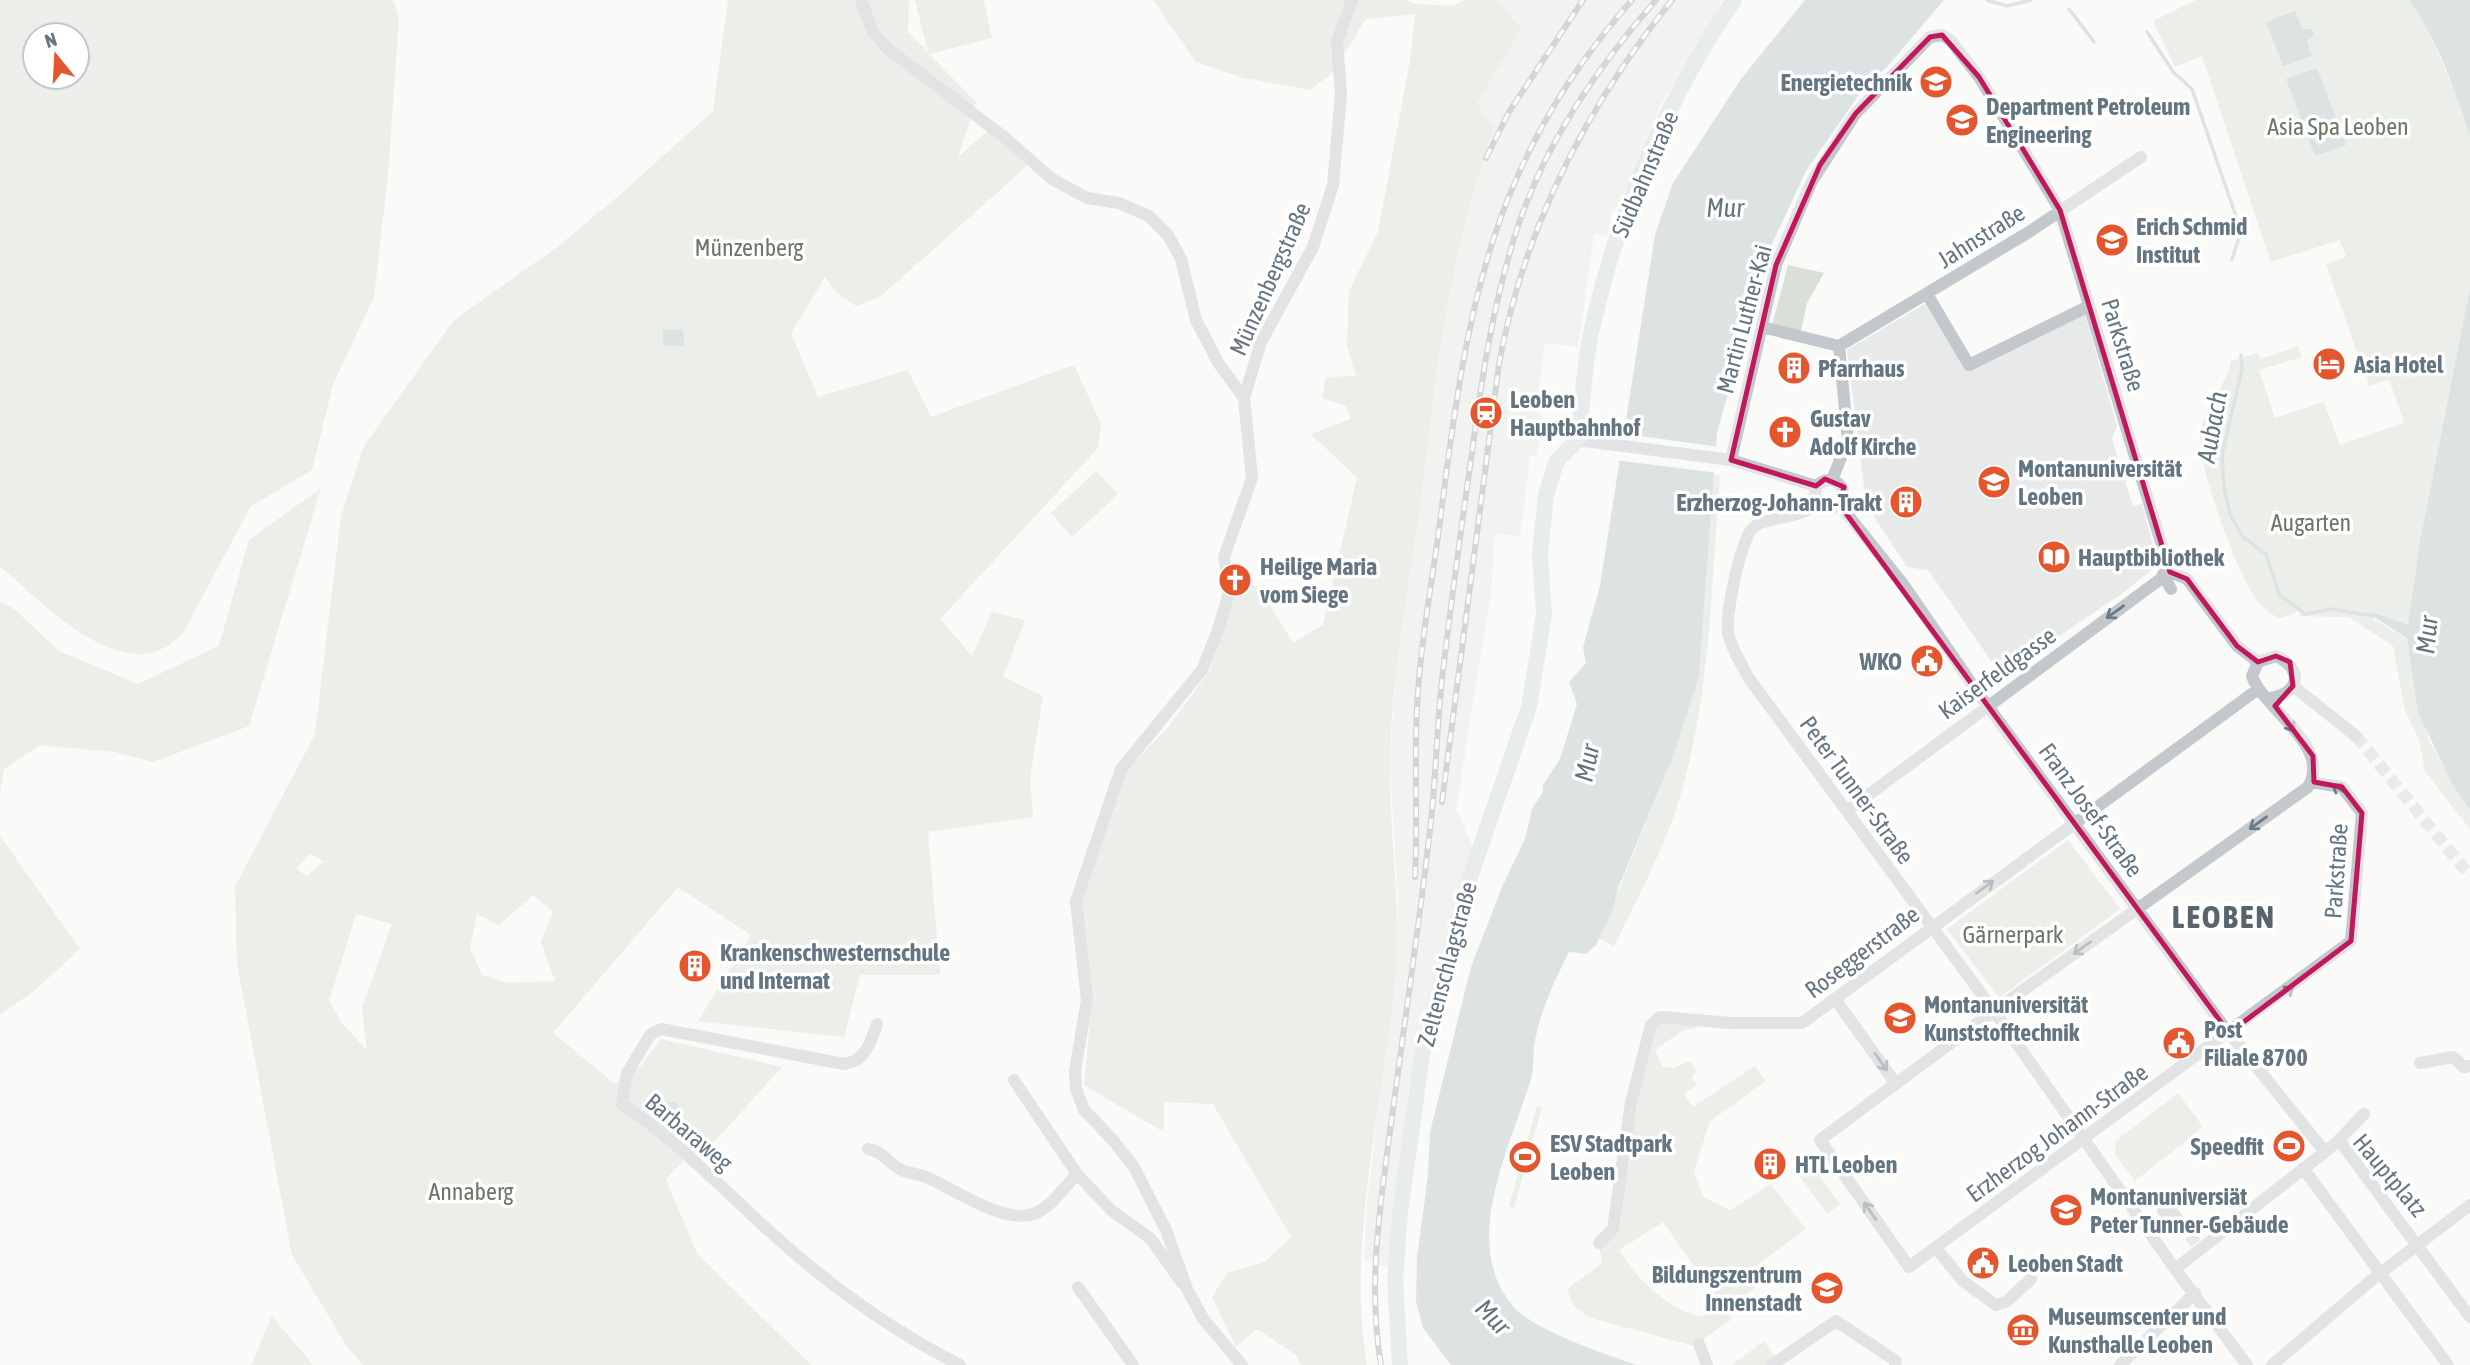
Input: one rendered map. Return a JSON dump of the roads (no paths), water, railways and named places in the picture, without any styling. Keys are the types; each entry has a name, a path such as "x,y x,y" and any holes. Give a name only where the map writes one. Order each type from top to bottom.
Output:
{"main road":[{"name":"Südbahnstraße","path":"1577,440 1586,359 1615,246 1652,150 1696,62 1734,0"},
{"name":"Zeltenschlagstraße","path":"1401,1365 1395,1280 1415,1092 1455,926 1530,707 1544,614 1540,541 1551,470 1563,450 1577,440"}],"street":[{"name":"Münzenbergstraße","path":"861,0 873,32 887,49 976,115 1052,179 1087,198 1138,209 1168,235 1181,259 1196,320 1220,364 1244,398"},
{"name":"Münzenbergstraße","path":"1244,398 1261,342 1277,307 1312,247 1333,185 1339,150 1341,94 1337,42 1352,0"},
{"name":"Parkstraße","path":"1942,35 1951,41 1979,77 2060,209 2171,589"},
{"name":"Martin Luther-Kai","path":"1727,460 1776,265 1820,165 1856,113 1930,37 1942,35"},
{"name":"Jahnstraße","path":"1839,346 2029,232 2141,157"},
{"path":"1927,294 1969,365 2089,306"},
{"path":"1762,327 1839,346 1848,440 1832,480"},
{"path":"1187,1289 1167,1230 1134,1167 1084,1110 1076,1089 1075,1071 1087,1000 1076,901 1121,769 1202,670 1218,631 1230,589 1224,557 1252,478 1244,398"},
{"path":"1577,440 1727,460 1816,486"},
{"path":"1824,480 1832,480 1842,488 1839,503 1828,508 1818,504 1814,497 1816,486 1824,480"},
{"name":"Franz Josef-Straße","path":"1839,503 1903,584 1988,705 2229,1033 2314,1137"},
{"name":"Peter Tunner-Straße","path":"1818,504 1801,516 1765,522 1752,528 1744,543 1727,624 1728,635 1748,677 1848,810 1930,928 1994,1011 2247,1365"},
{"path":"2166,573 2187,579 2236,646 2258,662"},
{"name":"Kaiserfeldgasse","path":"1848,810 2166,573"},
{"path":"1835,999 1896,1084 2312,782 2315,766 2312,756 2270,698 2257,690 2252,676 2258,662 2276,656 2290,662 2295,675 2293,686 2284,696 2270,698"},
{"path":"2293,686 2356,736"},
{"name":"Roseggerstraße","path":"1599,1243 1613,1230 1631,1102 1651,1025 1660,1017 1704,1015 1796,1024 1835,999 2073,822 2257,690"},
{"name":"Parkstraße","path":"2229,1033 2351,941 2362,813 2342,787 2312,782"},
{"name":"Barbaraweg","path":"877,1024 867,1050 855,1062 844,1064 661,1029 650,1035 627,1073 622,1104 685,1151 753,1216 852,1299 919,1344 960,1365"},
{"name":"Erzherzog Johann-Straße","path":"1896,1084 1820,1140 1909,1267 2229,1033"},
{"path":"2420,1063 2453,1057 2467,1067"},
{"path":"1014,1080 1077,1174 1111,1210 1151,1239 1187,1289 1204,1320 1242,1365"},
{"path":"2339,1140 2364,1114"},
{"name":"Hauptplatz","path":"2314,1137 2325,1152"},
{"name":"Hauptplatz","path":"2176,1264 2339,1140 2423,1242 2470,1317"},
{"path":"868,1149 876,1150 898,1168 927,1178 979,1204 1020,1215 1033,1214 1044,1207 1077,1174"},
{"path":"2302,1169 2377,1276 2448,1365"},
{"path":"2423,1242 2470,1205"},
{"path":"2164,1211 2168,1207 2179,1222"},
{"name":"Hauptplatz","path":"2272,1365 2377,1276 2423,1242"},
{"path":"1937,1248 1963,1281 1996,1305 2006,1302 2031,1279"},
{"path":"1078,1287 1133,1365"},
{"path":"2120,1365 2197,1295"},
{"path":"1772,1365 1836,1321 1896,1361 1895,1365"},
{"path":"1699,1345 1707,1365"}],"water":[{"path":"1805,0 1944,0 1887,67 1865,86 1806,171 1765,259 1717,433 1699,676 1674,754 1618,888 1613,909 1596,945 1586,954 1569,952 1548,998 1536,1034 1531,1079 1502,1164 1490,1224 1490,1253 1497,1281 1513,1306 1553,1333 1637,1365 1451,1365 1423,1328 1416,1301 1417,1257 1428,1176 1430,1132 1471,967 1502,887 1525,839 1532,809 1543,792 1543,785 1560,759 1577,704 1569,682 1586,663 1583,647 1600,586 1655,235 1673,183 1741,79"},
{"path":"2409,0 2470,0 2470,136 2437,48"},
{"path":"2295,11 2302,29 2312,29 2314,36 2307,41 2312,56 2283,66 2266,22"},
{"path":"2317,68 2346,145 2315,156 2286,79"},
{"name":"Mur","path":"2470,288 2470,810 2453,785 2418,713 2407,638 2369,614 2375,613 2408,625 2420,541"},
{"path":"683,329 684,346 663,346 663,330"},
{"path":"676,1101 681,1116 662,1122 657,1107"}],"waterway":[{"path":"1987,0 2007,6 2031,0"},
{"name":"Aubach","path":"2069,9 2094,42"},
{"name":"Aubach","path":"2147,32 2174,73 2192,89 2241,232 2232,259"},
{"name":"Aubach","path":"2241,355 2242,369 2222,455 2224,488 2230,514 2243,537 2266,554 2279,594 2305,614 2332,609 2373,616"}],"tunnel":[{"path":"2356,736 2470,876"},
{"path":"2179,1221 2196,1243"}],"railway":[{"path":"1486,158 1509,112 1583,0"},
{"path":"1415,877 1416,729 1421,659 1451,439 1475,304 1493,241 1516,180 1546,120 1584,60 1632,0"},
{"path":"1381,1365 1375,1303 1380,1210 1427,858 1449,622 1490,337 1510,251 1544,163 1595,78 1656,0"},
{"path":"1442,802 1499,364 1524,265 1542,217 1586,126 1612,83 1672,0"}],"place":[{"name":"Energietechnik","path":"1936,82"},
{"name":"Department Petroleum Engineering","path":"1962,120"},
{"name":"Erich Schmid Institut","path":"2112,240"},
{"name":"Asia Hotel","path":"2329,364"},
{"name":"Pfarrhaus","path":"1794,368"},
{"name":"Leoben Hauptbahnhof","path":"1486,413"},
{"name":"Gustav Adolf Kirche","path":"1785,432"},
{"name":"Montanuniversität Leoben","path":"1994,482"},
{"name":"Erzherzog-Johann-Trakt","path":"1906,502"},
{"name":"Hauptbibliothek","path":"2054,557"},
{"name":"Heilige Maria vom Siege","path":"1235,580"},
{"name":"WKO","path":"1927,661"},
{"name":"Krankenschwesternschule und Internat","path":"695,966"},
{"name":"Montanuniversität Kunststofftechnik","path":"1900,1018"},
{"name":"Post Filiale 8700","path":"2179,1043"},
{"name":"Speedfit","path":"2289,1146"},
{"name":"ESV Stadtpark Leoben","path":"1525,1157"},
{"name":"HTL Leoben","path":"1770,1164"},
{"name":"Montanuniversiät Peter Tunner-Gebäude","path":"2066,1210"},
{"name":"Leoben Stadt","path":"1983,1263"},
{"name":"Bildungszentrum Innenstadt","path":"1827,1288"},
{"name":"Museumscenter und Kunsthalle Leoben","path":"2023,1330"}],"district":[{"name":"LEOBEN","path":"2224,916"}],"park label":[{"name":"Asia Spa Leoben","path":"2338,126"},
{"name":"Münzenberg","path":"749,247"},
{"name":"Augarten","path":"2311,522"},
{"name":"Gärnerpark","path":"2013,934"},
{"name":"Annaberg","path":"471,1191"}]}
